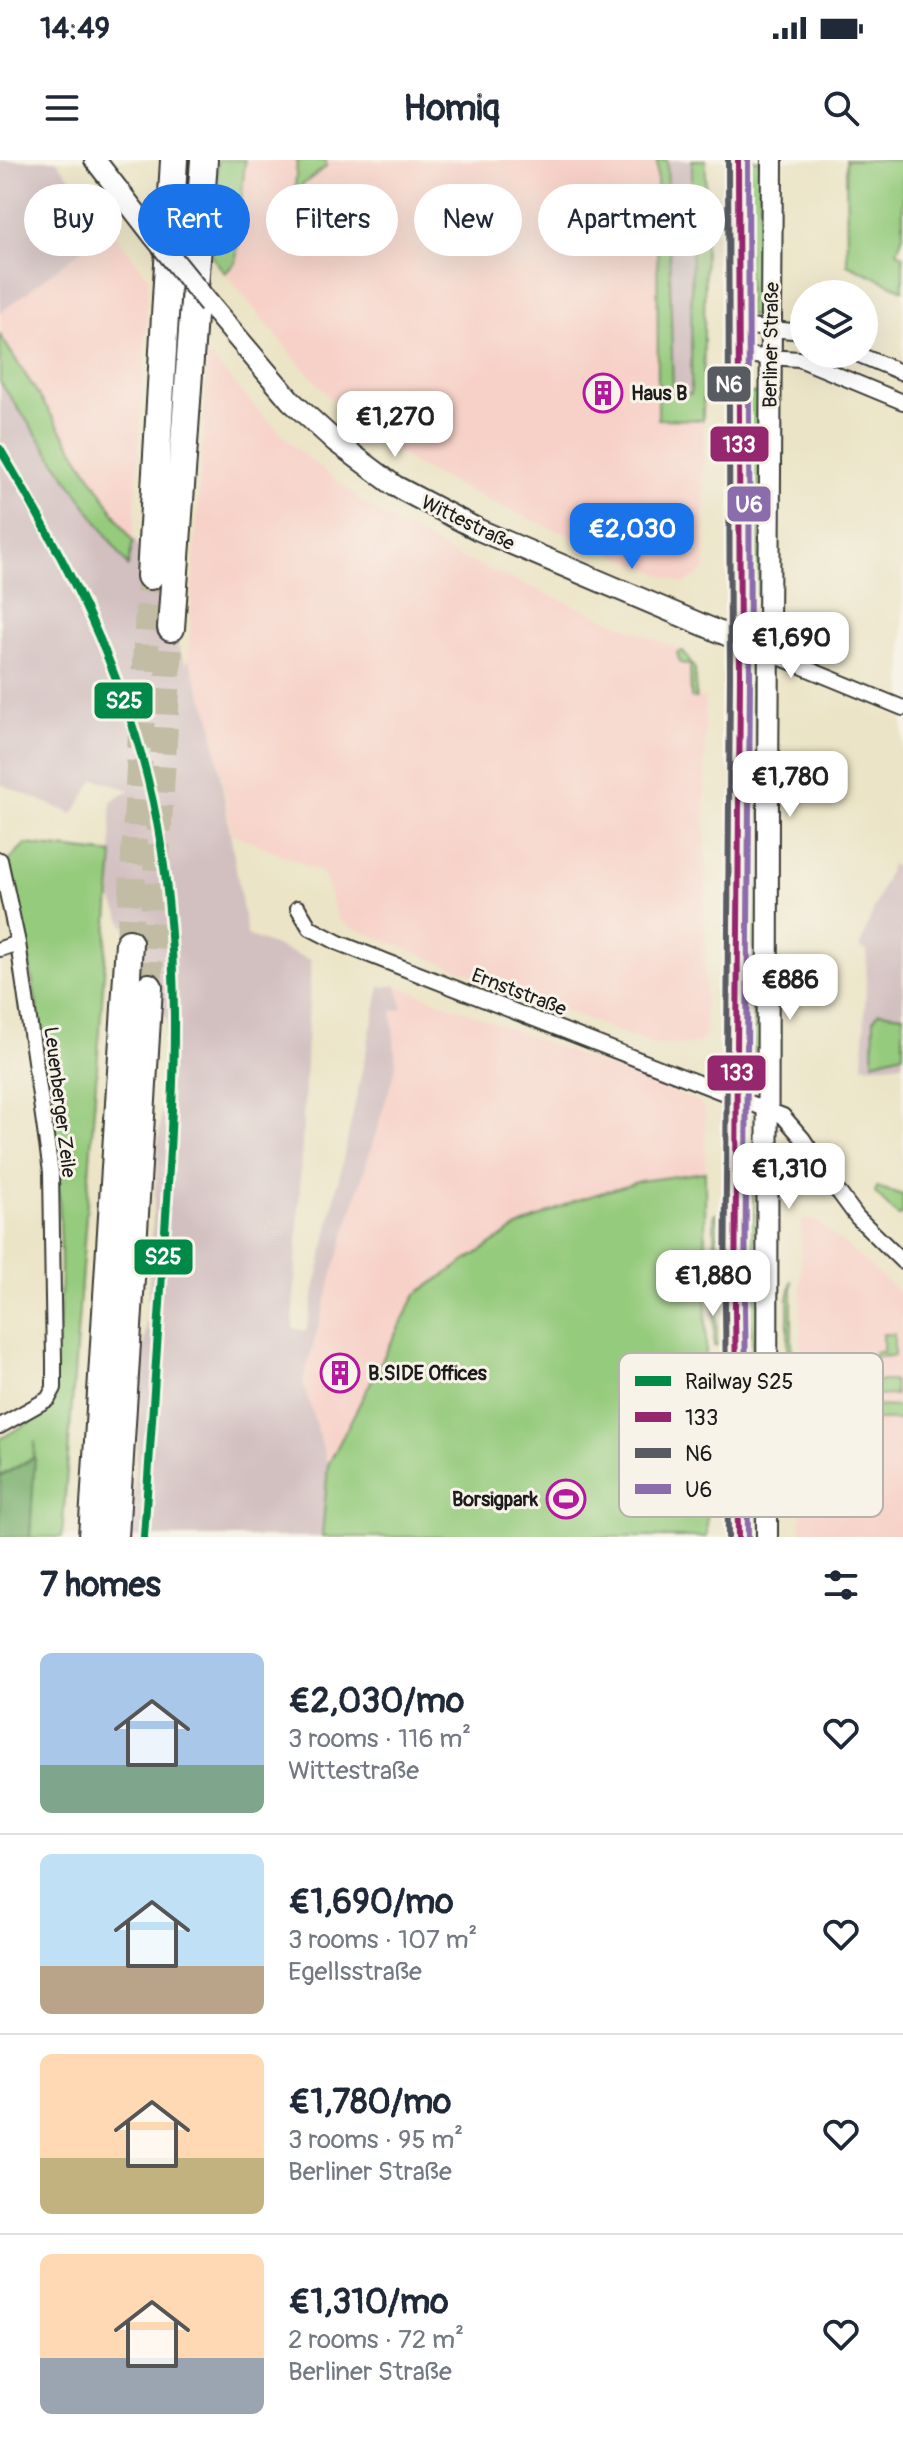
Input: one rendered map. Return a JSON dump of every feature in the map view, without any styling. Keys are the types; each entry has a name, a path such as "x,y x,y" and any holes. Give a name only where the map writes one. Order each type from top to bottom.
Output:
{"highway":[{"path":"150,576 174,160"},
{"path":"171,628 204,160"},
{"path":"92,1537 129,943"},
{"path":"115,1537 149,987"}],"main road":[{"name":"Wittestraße","path":"95,160 209,304 291,401 336,442 395,486 479,530 769,653"},
{"name":"Berliner Straße","path":"735,1353 740,641 738,160"},
{"name":"Berliner Straße","path":"767,1353 772,160"},
{"name":"Berliner Straße","path":"738,1517 738,1537"},
{"name":"Berliner Straße","path":"767,1517 767,1537"}],"street":[{"path":"738,326 790,330"},
{"path":"738,355 799,359 903,402"},
{"path":"878,363 903,373"},
{"path":"769,653 903,708"},
{"name":"Leuenberger Zeile","path":"0,860 18,943 51,1172 54,1361 54,1388 48,1399 0,1426"},
{"name":"Ernststraße","path":"298,908 310,928 339,943 783,1116 857,1217 903,1262"},
{"path":"0,949 18,943"}],"shaded area":[{"path":"0,160 56,160 75,184 24,184 24,256 74,256 0,313"},
{"path":"245,160 657,160 657,184 538,184 538,256 657,256 658,419 703,420 705,570 684,584 504,508 415,465 342,411 225,273 236,262 237,256 250,256 250,184 243,184"},
{"path":"657,160 706,160 706,184 657,184"},
{"path":"122,243 149,278 133,542 0,335 0,313 74,256 122,256"},
{"path":"657,256 705,256 703,420 658,419"},
{"path":"0,335 133,541 135,539 186,665 188,657 211,718 247,935 311,960 293,1328 306,1331 380,987 397,985 403,1008 392,1011 396,1067 303,1382 328,1465 322,1537 131,1537 167,1021 112,899 111,801 131,790 95,779 73,814 0,784"},
{"path":"208,353 252,404 298,450 377,513 461,558 683,651 695,669 696,697 705,698 705,1037 698,1044 652,1045 348,926 338,918 323,873 232,833 211,718 188,657"},
{"path":"891,864 903,870 903,1064 863,1066 867,951 859,948"},
{"path":"397,985 699,1102 705,1111 705,1172 640,1181 574,1201 516,1228 416,1294 328,1465 303,1382 396,1067 392,1011 403,1008"},
{"path":"801,1220 817,1221 903,1295 903,1537 801,1536 801,1517 883,1517 883,1353 801,1353"}],"green space":[{"path":"218,160 245,160 243,184 217,184"},
{"path":"297,160 326,160 326,167 303,184 295,184"},
{"path":"657,160 667,160 668,184 657,184"},
{"path":"692,160 706,160 706,184 692,184"},
{"path":"748,160 760,160 760,316 748,315"},
{"path":"846,160 903,160 903,235 897,252 903,255 903,290 847,264"},
{"path":"237,256 236,262 225,273 212,257"},
{"path":"657,256 669,256 673,394 691,394 692,256 705,256 703,420 658,419"},
{"path":"0,335 133,542 128,566 0,382"},
{"path":"748,393 760,393 759,596 753,593 753,562 748,532"},
{"path":"683,651 695,669 696,698 691,698 690,665 680,663 677,653"},
{"path":"747,684 755,686 760,1064 754,1063 751,906 747,863"},
{"path":"25,844 113,854 62,1537 30,1537 35,1441 33,1458 0,1476 0,1439 35,1419 33,1410 44,1406 60,1309 61,1253 55,1140 31,971 9,860"},
{"path":"879,1012 903,1015 903,1054 873,1062 874,1019"},
{"path":"705,1172 706,1353 619,1353 619,1517 707,1517 707,1537 322,1537 328,1465 416,1294 516,1228 574,1201 640,1181"},
{"path":"747,1173 754,1173 758,1353 752,1353 746,1227"},
{"path":"877,1187 903,1195 903,1215 898,1216 875,1193"},
{"path":"714,1214 717,1214 717,1345 714,1346"},
{"path":"721,1214 730,1214 724,1304 721,1304"},
{"path":"792,1280 792,1353 788,1353 788,1298"},
{"path":"883,1334 894,1334 894,1356 874,1353 883,1352"},
{"path":"883,1381 894,1381 895,1395 883,1396"},
{"path":"883,1406 903,1407 903,1420 883,1420"},
{"path":"35,1457 30,1537 0,1537 0,1477"},
{"path":"753,1517 758,1517 758,1532 753,1532"}],"tunnel":[{"path":"129,943 150,576"},
{"path":"149,987 171,628"}],"rail line":[{"name":"S25","path":"0,449 48,533 110,664 141,755 163,855 173,962 174,1069 144,1537"}],"transit line":[{"name":"N6","path":"726,1353 730,675 728,160"},
{"name":"133","path":"736,1353 740,675 738,160"},
{"name":"U6","path":"746,1353 750,675 748,160"},
{"name":"N6","path":"728,1517 728,1537"},
{"name":"133","path":"738,1517 738,1537"},
{"name":"U6","path":"748,1517 748,1537"}],"place":[{"name":"Haus B","path":"603,393"},
{"name":"B.SIDE Offices","path":"340,1373"},
{"name":"Borsigpark","path":"566,1499"}]}
